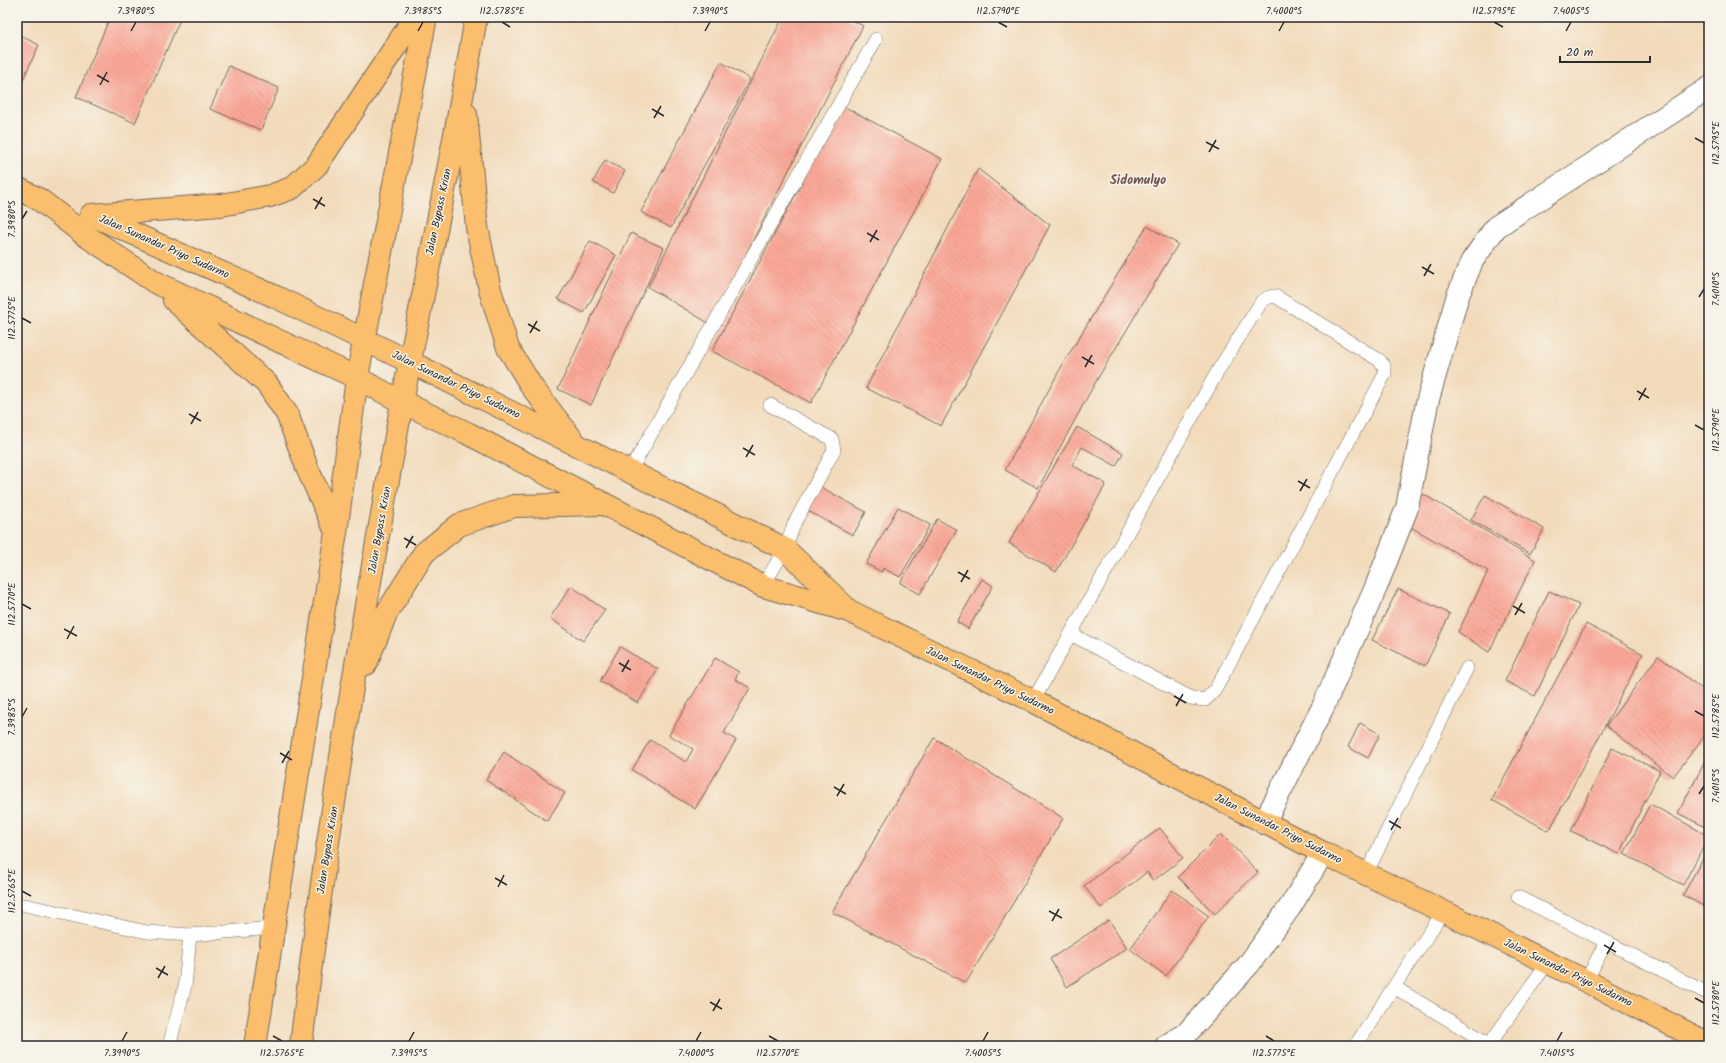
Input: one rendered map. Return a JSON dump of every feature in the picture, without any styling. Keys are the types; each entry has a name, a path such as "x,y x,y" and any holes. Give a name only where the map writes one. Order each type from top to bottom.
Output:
{"main road":[{"path":"91,215 186,206 221,205 270,196 292,188 317,165 415,17"},
{"path":"255,1046 336,532 357,378 426,17"},
{"name":"Jalan Bypass Krian","path":"301,1046 311,957 350,702 402,402 464,91 476,17"},
{"path":"464,91 477,227 490,290 508,348 532,387 575,443"},
{"name":"Jalan Sunandar Priyo Sudarmo","path":"17,188 40,200 85,235 154,282 357,378 402,402 467,433 763,586 849,611 1033,701 1323,853 1548,962 1709,1044"},
{"name":"Jalan Sunandar Priyo Sudarmo","path":"40,200 91,215 276,297 575,443 785,549 849,611"},
{"path":"154,282 221,340 267,384 287,414 308,470 336,532"},
{"path":"350,702 386,614 424,553 459,525 514,506 604,504"}],"street":[{"path":"1264,823 1323,707 1376,587 1407,508 1427,403 1457,298 1472,261 1496,227 1709,88"},
{"path":"1166,1046 1187,1033 1248,964 1290,907 1323,853"}],"lane":[{"path":"630,471 876,39"},
{"path":"1033,701 1219,369 1262,301 1269,297 1275,296 1379,360 1384,366 1386,374 1215,690 1205,700 1191,698 1071,634"},
{"path":"763,586 785,549 794,524 834,450 832,439 770,405"},
{"path":"1366,874 1467,668"},
{"path":"1518,897 1709,994"},
{"path":"25,905 147,932 190,935 273,928"},
{"path":"1355,1046 1443,912"},
{"path":"170,1046 185,986 190,935"},
{"path":"1586,981 1606,942"},
{"path":"1394,987 1489,1045 1548,962"}],"building":[{"path":"110,17 181,17 135,123 76,97"},
{"path":"783,17 846,17 863,26 710,324 648,287"},
{"path":"17,34 39,45 17,92"},
{"path":"721,62 750,79 671,228 641,212"},
{"path":"229,66 279,88 261,130 210,109"},
{"path":"843,106 942,159 811,403 712,351"},
{"path":"605,160 625,171 613,193 593,182"},
{"path":"978,169 1050,225 941,426 866,388"},
{"path":"1147,226 1178,244 1095,383 1038,488 1005,470 1063,364"},
{"path":"631,233 664,248 591,405 558,389"},
{"path":"590,241 616,255 584,313 558,299"},
{"path":"1077,427 1123,453 1116,466 1082,447 1072,465 1106,484 1056,572 1009,543"},
{"path":"819,486 866,512 853,535 806,510"},
{"path":"1416,490 1535,560 1489,652 1458,632 1488,571 1409,526"},
{"path":"1485,495 1544,529 1530,554 1471,520"},
{"path":"898,507 930,525 900,577 883,568 882,572 866,564"},
{"path":"937,519 957,530 920,594 900,583"},
{"path":"982,579 993,586 968,629 957,622"},
{"path":"571,586 605,610 583,641 550,618"},
{"path":"1398,589 1450,614 1425,666 1372,640"},
{"path":"1549,591 1579,605 1535,696 1505,681"},
{"path":"1586,624 1643,654 1549,831 1492,800"},
{"path":"620,647 658,669 638,703 600,681"},
{"path":"1658,656 1709,694 1709,730 1673,777 1606,726"},
{"path":"715,658 739,672 735,679 750,688 724,733 736,740 695,809 632,770 650,740 686,762 693,749 669,735"},
{"path":"1360,723 1380,734 1368,758 1348,747"},
{"path":"934,738 1063,818 966,983 832,912"},
{"path":"1612,748 1660,771 1619,854 1571,831"},
{"path":"504,752 565,793 547,821 486,780"},
{"path":"1709,754 1709,829 1678,813"},
{"path":"1650,804 1709,836 1683,885 1624,854"},
{"path":"1160,828 1183,858 1153,881 1147,872 1101,908 1084,886"},
{"path":"1221,834 1258,872 1215,914 1178,877"},
{"path":"1709,847 1709,909 1683,895"},
{"path":"1172,890 1209,916 1166,976 1130,949"},
{"path":"1109,920 1127,948 1067,987 1050,959"}],"district":[{"name":"Sidomulyo","path":"1138,180"}]}
